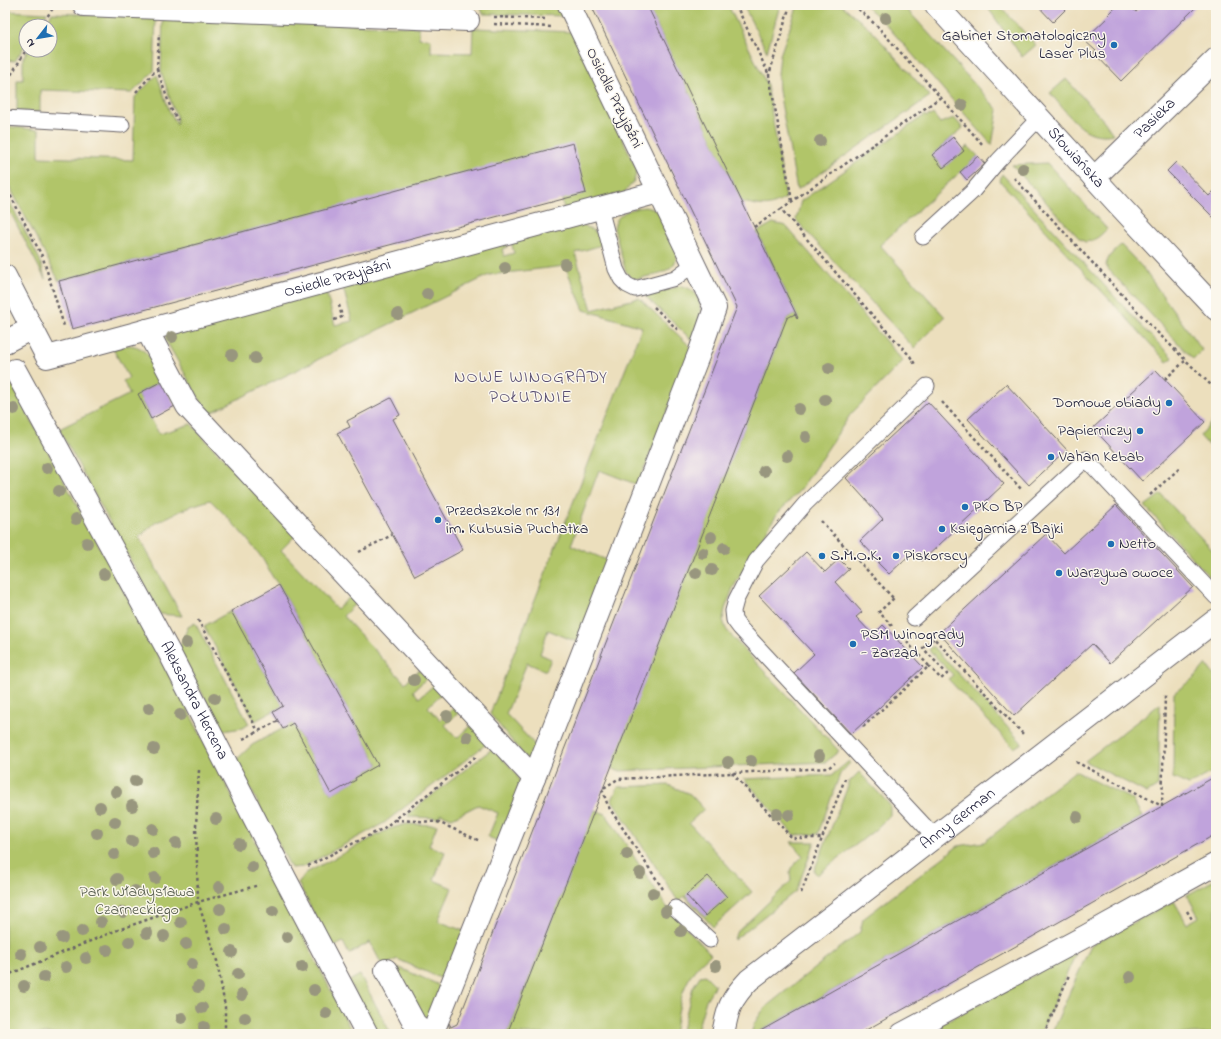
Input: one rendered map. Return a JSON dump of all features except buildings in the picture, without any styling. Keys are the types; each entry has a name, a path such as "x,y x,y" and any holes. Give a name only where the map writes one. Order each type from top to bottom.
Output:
{"street":[{"path":"84,5 478,22"},
{"name":"Osiedle Przyjaźni","path":"569,5 715,308 700,351"},
{"name":"Słowiańska","path":"936,5 1216,309"},
{"name":"Pasieka","path":"1094,178 1216,59"},
{"name":"Osiedle Przyjaźni","path":"32,328 47,357 660,192"},
{"path":"5,276 32,328 5,342"},
{"path":"147,330 187,406 534,778"},
{"path":"432,1034 534,778 700,351"},
{"name":"Aleksandra Hercena","path":"15,370 170,654 219,752 367,1034"},
{"name":"Anny German","path":"723,1034 728,1009 736,993 749,980 1216,620"},
{"path":"902,1034 1086,936 1216,864"},
{"path":"386,970 415,1024 427,1034"}],"lane":[{"path":"5,118 122,125"},
{"path":"923,237 972,192 998,161 1040,118"},
{"path":"600,208 616,269 621,279 628,285 635,289 675,278 694,264"},
{"path":"927,386 805,504 756,561 736,600 733,611 734,620 740,628 935,837"},
{"path":"914,618 1086,459 1216,597"},
{"path":"676,908 710,940"}],"path":[{"path":"46,18 55,5"},
{"path":"736,5 769,75 792,201"},
{"path":"769,75 790,5"},
{"path":"854,5 878,27 998,161 1185,361 1216,390"},
{"path":"160,8 158,69 171,109 178,120"},
{"path":"551,27 478,22 477,20 481,16 568,20 579,26"},
{"path":"5,85 21,58"},
{"path":"136,92 158,69"},
{"path":"754,227 941,97"},
{"path":"5,185 43,258 71,350"},
{"path":"781,209 874,317 910,356 927,386 1036,505"},
{"path":"635,289 700,351"},
{"path":"334,320 342,317"},
{"path":"1166,380 1185,361"},
{"path":"1133,509 1181,468"},
{"path":"826,526 898,602"},
{"path":"378,542 392,535"},
{"path":"893,628 879,612 894,598"},
{"path":"914,618 1027,739 1050,748 1162,806 1165,695"},
{"path":"198,620 258,731"},
{"path":"903,638 942,679 947,674 923,648 934,638"},
{"path":"851,748 854,736 929,666"},
{"path":"219,752 278,721"},
{"path":"5,976 116,931 198,902 285,878 384,828 497,740"},
{"path":"199,768 196,826 198,902 217,961 225,1007 225,1034"},
{"path":"676,908 608,806 602,790 618,779 828,768"},
{"path":"732,772 792,838 822,838"},
{"path":"800,893 845,778"},
{"path":"395,820 438,822 504,852"},
{"path":"1044,1034 1086,936"}],"green space":[{"path":"481,5 561,5 566,16 483,14"},
{"path":"647,5 728,5 767,85 786,198 774,204 765,206 742,202"},
{"path":"743,5 780,5 767,52"},
{"path":"798,5 842,5 872,31 930,96 797,190 779,91 778,74 780,55"},
{"path":"865,5 903,5 998,110 992,145 883,21"},
{"path":"986,5 999,5 1036,45 1022,57"},
{"path":"5,11 47,13 44,18 18,18 18,56 15,61 6,60 7,46 5,45"},
{"path":"52,13 156,17 154,71 132,93 40,90 40,112 17,111 17,80 23,80 23,58 58,58 58,18 49,18"},
{"path":"163,18 419,27 419,38 431,39 431,52 472,53 473,28 573,32 637,170 634,181 625,192 564,210 562,199 572,144 59,281 5,178 5,126 39,130 39,157 133,160 135,97 157,75 169,110 177,125 177,116 161,71"},
{"path":"1066,79 1104,121 1113,134 1102,135 1085,129 1077,124 1063,109 1050,93"},
{"path":"933,114 940,123 954,118 963,128 932,155 943,168 968,146 978,156 880,245 945,317 914,348 796,220 801,201 925,115 926,117"},
{"path":"1047,163 1107,229 1097,238 1092,241 1085,242 1079,238 1012,165"},
{"path":"1002,174 1148,333 1173,358 1167,362 1166,361 1000,181"},
{"path":"5,193 40,260 45,279 5,202"},
{"path":"645,207 659,212 678,253 677,259 668,269 654,275 635,279 629,276 625,269 614,228 618,218 625,212"},
{"path":"580,223 599,234 602,245 575,253 592,310 639,298 692,348 638,485 599,470 571,545 609,561 577,642 548,630 540,654 551,659 546,671 527,663 506,714 536,746 530,763 490,714 642,327 584,310 565,266 489,275 210,413 245,451 243,451 208,414 165,339 167,335 326,291 335,325 352,321 343,287 506,243 507,247 502,249 504,256 514,253 511,241"},
{"path":"773,223 786,226 903,361 850,415 801,489 777,514 733,588 725,609 723,620 726,629 733,638 839,751 826,762 618,771 610,768 787,318 795,314 798,318 757,232"},
{"path":"1121,245 1142,267 1202,350 1193,359 1108,269 1106,265 1108,259"},
{"path":"681,286 690,289 696,294 699,301 700,318 695,343 645,296"},
{"path":"128,345 141,349 150,357 162,381 138,394 159,434 191,424 295,536 281,550 337,609 351,596 357,602 343,616 405,683 419,670 427,678 413,691 419,698 434,685 442,693 428,707 440,720 455,707 459,712 445,725 457,738 471,725 489,742 384,823 303,867 291,868 236,760 252,745 293,723 331,794 378,765 279,585 273,578 262,558 236,526 210,500 191,506 155,523 139,537 182,616 160,614 59,429 130,394 123,381 129,378 113,349"},
{"name":"Park Władysława Czarneckiego","path":"5,372 189,712 353,1034 5,1034"},
{"path":"1216,417 1216,453 1200,436"},
{"path":"1161,494 1216,554 1216,581 1214,582 1145,506"},
{"path":"231,611 283,706 255,721 204,626"},
{"path":"195,623 249,724 243,728 222,731 179,649 188,627"},
{"path":"933,646 1022,743 1014,748 948,679 953,675 929,650"},
{"path":"1206,664 1216,678 1216,770 1189,785 1173,778 1174,693 1195,677"},
{"path":"1160,704 1158,786 1147,793 1085,761"},
{"path":"493,748 516,773 521,785 500,842 488,837 498,813 478,805 452,818 441,814 439,818 409,817 409,813"},
{"path":"849,761 850,763 840,774 818,834 794,835 744,779 832,775"},
{"path":"1075,771 1133,800 1142,817 755,1034 751,1034 754,1024 768,1005 860,932 863,919 958,846 984,842"},
{"path":"859,772 890,805 890,815 875,830 817,875 814,871 850,781"},
{"path":"668,785 690,794 704,809 689,823 752,892 713,927 685,896 678,901 612,800 618,787"},
{"path":"594,810 606,814 669,910 711,954 692,974 687,983 680,1004 674,1034 507,1034"},
{"path":"406,824 437,825 429,846 445,852 434,880 452,888 438,921 464,931 447,976 440,978 397,959 383,967 370,942 349,954 343,942 332,948 298,883 306,873 389,829"},
{"path":"791,842 815,842 796,891 734,940 736,933 791,881 791,868 803,856"},
{"path":"1216,879 1216,1034 1051,1034 1091,945 1174,901 1187,924 1199,917 1187,895"},
{"path":"1076,953 1040,1034 922,1034"},
{"path":"400,968 437,984 441,990 428,1018 424,1018 394,971"},
{"path":"360,975 391,1034 376,1034 349,981"},
{"path":"705,975 715,985 706,1000 696,1034 681,1034 693,987 700,976"}],"place":[{"name":"Gabinet Stomatologiczny Laser Plus","path":"1114,45"},
{"name":"Domowe obiady","path":"1169,403"},
{"name":"Papierniczy","path":"1140,431"},
{"name":"Vahan Kebab","path":"1051,457"},
{"name":"PKO BP","path":"965,507"},
{"name":"Przedszkole nr 131 im. Kubusia Puchatka","path":"438,520"},
{"name":"Księgarnia z Bajki","path":"942,529"},
{"name":"Netto","path":"1111,544"},
{"name":"S.M.O.K.","path":"822,556"},
{"name":"Piskorscy","path":"896,556"},
{"name":"Warzywa owoce","path":"1059,573"},
{"name":"PSM Winogrady - Zarząd","path":"853,644"}],"district":[{"name":"NOWE WINOGRADY POŁUDNIE","path":"531,387"}]}
